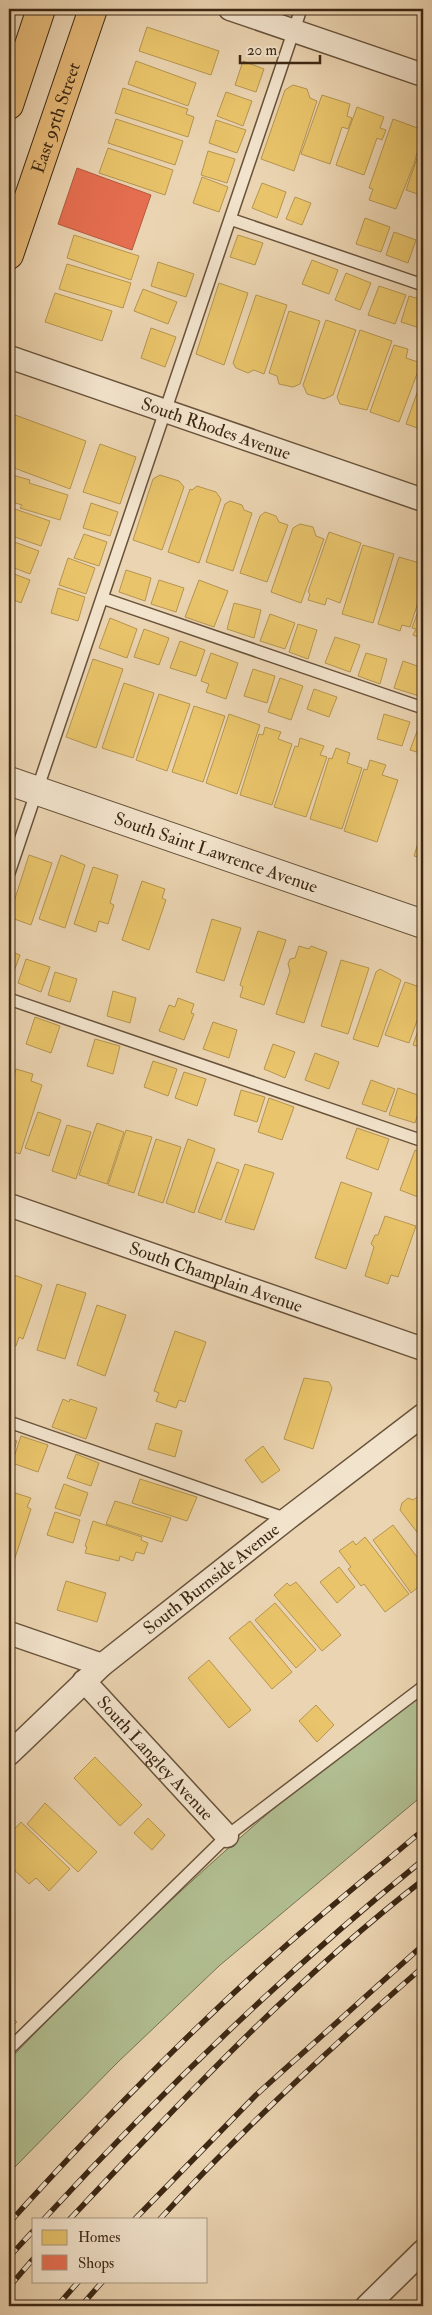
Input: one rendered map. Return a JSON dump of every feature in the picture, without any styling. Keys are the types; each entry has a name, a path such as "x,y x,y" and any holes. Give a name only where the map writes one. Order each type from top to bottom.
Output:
{"main road":[{"path":"9,105 41,9"},
{"name":"East 95th Street","path":"9,256 93,9"}],"street":[{"path":"230,9 423,75"},
{"name":"South Rhodes Avenue","path":"9,357 423,500"},
{"name":"South Saint Lawrence Avenue","path":"9,781 423,924"},
{"name":"South Champlain Avenue","path":"9,1205 423,1349"},
{"name":"South Burnside Avenue","path":"9,1754 84,1680 102,1665 287,1518 423,1415"},
{"path":"9,1633 102,1665"},
{"name":"South Langley Avenue","path":"84,1680 227,1836"},
{"path":"366,2306 423,2251"}],"lane":[{"path":"9,873 301,9"},
{"path":"230,219 423,285"},
{"path":"102,598 423,708"},
{"path":"9,999 423,1140"},
{"path":"9,1422 287,1518"},
{"path":"9,2049 227,1836 423,1687"}],"green space":[{"path":"423,1689 423,1795 219,1966 118,2062 9,2173 9,2060 107,1961 208,1866 314,1775"}],"building: Homes":[{"path":"147,27 219,51 211,75 139,51"},
{"path":"136,61 196,83 188,106 128,84"},
{"path":"243,61 264,69 256,92 235,85"},
{"path":"293,85 307,89 310,98 317,101 294,171 261,159 285,90"},
{"path":"123,88 188,109 186,114 194,117 188,137 115,113"},
{"path":"226,92 252,101 243,126 217,116"},
{"path":"322,95 350,104 347,116 352,118 348,129 342,127 330,164 301,154"},
{"path":"357,107 384,117 380,128 386,130 382,140 377,138 364,175 336,165"},
{"path":"116,119 183,141 175,165 108,143"},
{"path":"393,119 423,130 414,164 396,209 369,200 373,189 369,188"},
{"path":"216,120 246,130 237,153 209,143"},
{"path":"423,141 423,196 406,190"},
{"path":"108,148 173,170 165,195 99,173"},
{"path":"208,151 235,159 227,183 201,175"},
{"path":"202,177 228,187 219,212 193,203"},
{"path":"262,183 286,192 277,218 252,208"},
{"path":"295,197 311,203 302,225 286,219"},
{"path":"365,218 390,227 381,252 356,244"},
{"path":"394,232 416,240 408,263 386,255"},
{"path":"74,235 139,256 131,280 67,258"},
{"path":"238,235 263,243 255,265 230,257"},
{"path":"312,260 338,270 329,294 302,284"},
{"path":"158,262 194,274 186,297 151,286"},
{"path":"67,264 131,283 123,308 59,289"},
{"path":"346,273 371,283 360,310 335,300"},
{"path":"219,283 248,293 224,365 196,354"},
{"path":"379,286 406,295 395,324 368,315"},
{"path":"143,289 177,302 168,324 134,311"},
{"path":"55,293 112,311 102,341 45,322"},
{"path":"256,295 287,305 264,374 254,370 248,373 236,368 233,363"},
{"path":"409,296 423,300 423,329 401,322"},
{"path":"289,311 320,321 300,384 293,387 279,384 277,376 269,373"},
{"path":"326,320 356,330 333,395 324,399 307,394 303,385"},
{"path":"151,328 176,337 165,367 141,358"},
{"path":"360,330 392,341 367,410 340,404 337,397"},
{"path":"394,345 408,349 406,358 421,363 399,422 370,412"},
{"path":"423,376 423,430 406,424"},
{"path":"15,415 86,441 70,489 9,466 9,434"},
{"path":"100,444 136,457 120,504 83,492"},
{"path":"9,474 30,480 29,483 68,495 60,520 20,508 22,505 9,501"},
{"path":"160,475 179,481 184,487 162,550 133,540 153,479"},
{"path":"197,486 216,492 221,499 199,563 168,552 190,489 192,490"},
{"path":"230,501 242,505 244,510 252,513 233,571 206,562 225,504"},
{"path":"91,503 118,512 110,536 83,528"},
{"path":"9,507 50,521 41,546 9,535"},
{"path":"265,512 276,516 279,522 288,525 267,582 240,573 260,516"},
{"path":"300,524 313,527 316,536 324,539 301,603 271,592 293,528"},
{"path":"329,532 361,543 340,603 327,598 325,605 308,600 310,594 308,592"},
{"path":"84,534 107,542 99,566 74,558"},
{"path":"9,540 39,551 30,574 9,566"},
{"path":"363,545 394,554 373,623 342,614"},
{"path":"399,557 423,564 423,587 410,627 402,625 400,631 378,624"},
{"path":"68,558 95,568 86,594 59,585"},
{"path":"126,570 151,578 145,601 119,592"},
{"path":"9,572 30,580 21,603 9,598"},
{"path":"159,580 184,588 176,612 151,604"},
{"path":"199,580 228,591 214,627 185,617"},
{"path":"58,588 85,597 78,621 51,613"},
{"path":"423,597 423,639 413,635 416,629 412,628"},
{"path":"234,603 261,610 254,638 227,629"},
{"path":"270,614 295,623 285,649 260,641"},
{"path":"110,618 137,629 127,658 99,648"},
{"path":"298,624 317,630 308,659 289,652"},
{"path":"144,629 169,638 159,665 134,657"},
{"path":"335,637 360,645 350,672 325,663"},
{"path":"180,641 205,650 196,676 170,668"},
{"path":"211,653 238,663 226,699 206,692 209,684 201,681"},
{"path":"366,653 387,659 380,684 358,676"},
{"path":"93,659 123,669 96,748 66,737"},
{"path":"403,661 423,668 423,683 419,696 394,688"},
{"path":"253,669 275,676 267,703 244,696"},
{"path":"280,678 303,686 291,720 268,712"},
{"path":"124,683 154,693 133,758 102,748"},
{"path":"314,689 337,697 329,717 307,709"},
{"path":"159,694 190,704 167,771 136,760"},
{"path":"194,706 225,716 203,782 172,772"},
{"path":"229,714 260,725 237,794 206,783"},
{"path":"384,714 410,722 402,746 377,739"},
{"path":"419,726 423,728 423,754 410,750"},
{"path":"265,727 281,732 278,739 292,744 272,805 240,795 259,734 263,735"},
{"path":"300,738 324,746 320,755 327,757 306,817 274,807 295,746 298,747"},
{"path":"336,748 350,753 347,763 362,768 342,829 310,819 329,758 332,759"},
{"path":"370,760 386,765 382,775 398,780 377,842 344,831 364,769 367,770"},
{"path":"423,827 423,858 414,856"},
{"path":"29,855 52,863 31,925 9,917"},
{"path":"61,855 85,865 65,928 39,919"},
{"path":"93,867 118,875 110,903 114,905 108,924 99,921 96,932 74,924"},
{"path":"142,881 165,889 162,898 166,900 149,950 122,940"},
{"path":"212,919 241,928 224,981 196,972"},
{"path":"258,931 286,940 264,1005 240,997 243,987 240,985"},
{"path":"299,946 309,949 311,946 327,952 304,1023 276,1014 290,971 288,964 290,959 295,958"},
{"path":"9,951 20,955 10,982 9,982"},
{"path":"26,959 50,967 41,992 18,983"},
{"path":"341,960 369,968 348,1034 321,1026"},
{"path":"380,969 401,980 378,1047 353,1039 376,972"},
{"path":"55,972 77,979 70,1002 48,995"},
{"path":"405,982 423,988 423,1004 409,1043 385,1035"},
{"path":"113,991 136,998 130,1023 107,1016"},
{"path":"178,998 194,1004 191,1013 194,1014 184,1040 159,1031 169,1005 175,1007"},
{"path":"423,1016 423,1048 413,1045"},
{"path":"35,1017 60,1026 51,1053 26,1044"},
{"path":"213,1022 237,1030 229,1058 203,1049"},
{"path":"95,1039 120,1046 113,1074 87,1066"},
{"path":"273,1044 295,1052 285,1078 264,1069"},
{"path":"315,1053 339,1062 329,1089 305,1080"},
{"path":"153,1061 177,1069 168,1096 144,1087"},
{"path":"16,1069 33,1074 31,1081 42,1085 20,1154 9,1150 9,1093"},
{"path":"184,1072 206,1079 197,1106 175,1098"},
{"path":"371,1080 395,1089 386,1112 362,1104"},
{"path":"398,1088 423,1097 415,1123 389,1115"},
{"path":"241,1090 265,1097 257,1122 234,1115"},
{"path":"269,1098 294,1107 282,1140 258,1132"},
{"path":"38,1112 61,1120 49,1156 25,1148"},
{"path":"97,1123 124,1132 107,1184 79,1175"},
{"path":"67,1125 91,1132 76,1179 52,1171"},
{"path":"357,1128 389,1139 378,1170 346,1158"},
{"path":"126,1130 152,1137 134,1193 108,1185"},
{"path":"156,1139 181,1147 163,1203 138,1195"},
{"path":"188,1139 215,1149 194,1213 166,1203"},
{"path":"415,1150 423,1154 423,1199 400,1190"},
{"path":"217,1162 239,1170 221,1220 198,1212"},
{"path":"245,1164 274,1173 254,1230 225,1222"},
{"path":"341,1182 372,1193 346,1269 315,1258"},
{"path":"385,1216 416,1226 398,1277 391,1275 388,1284 365,1276 374,1247 371,1244 375,1235 378,1235"},
{"path":"14,1275 42,1285 23,1339 19,1337 16,1346 9,1343 9,1290"},
{"path":"57,1284 86,1293 65,1359 37,1350"},
{"path":"97,1305 126,1315 105,1376 77,1365"},
{"path":"175,1331 206,1342 185,1402 179,1400 176,1408 156,1401 159,1393 154,1391"},
{"path":"304,1378 329,1382 332,1388 313,1449 284,1439"},
{"path":"63,1399 69,1402 70,1399 97,1408 86,1439 52,1427"},
{"path":"156,1423 182,1431 175,1457 148,1449"},
{"path":"21,1436 48,1445 38,1472 12,1463"},
{"path":"9,1438 17,1441 9,1463"},
{"path":"263,1446 280,1470 262,1483 245,1460"},
{"path":"76,1454 99,1463 91,1486 67,1478"},
{"path":"140,1479 197,1497 187,1521 132,1503"},
{"path":"64,1484 88,1493 80,1516 55,1508"},
{"path":"9,1491 31,1498 27,1507 31,1509 11,1570 9,1569"},
{"path":"420,1495 423,1499 423,1540 400,1510 402,1503 408,1498 413,1500"},
{"path":"115,1501 171,1518 162,1542 106,1524"},
{"path":"55,1512 80,1520 73,1543 47,1535"},
{"path":"93,1521 142,1537 141,1540 148,1543 144,1554 136,1552 133,1561 120,1556 119,1561 85,1553 87,1547 85,1546"},
{"path":"393,1525 423,1565 423,1583 411,1593 373,1540"},
{"path":"365,1537 409,1594 385,1612 364,1584 361,1586 348,1569 351,1567 339,1551 353,1541 356,1545"},
{"path":"339,1567 355,1587 337,1603 320,1582"},
{"path":"66,1581 106,1593 97,1622 57,1610"},
{"path":"296,1582 341,1635 322,1651 274,1595 287,1583 290,1586"},
{"path":"275,1603 316,1650 296,1668 255,1620"},
{"path":"250,1621 292,1672 272,1689 229,1638"},
{"path":"209,1660 251,1710 229,1728 188,1678"},
{"path":"316,1705 334,1725 317,1742 299,1721"},
{"path":"95,1757 142,1805 120,1826 74,1778"},
{"path":"45,1803 97,1852 78,1872 27,1824"},
{"path":"148,1818 165,1835 152,1850 134,1833"},
{"path":"21,1822 70,1869 49,1891 36,1878 29,1884 9,1865 9,1835"},
{"path":"9,2014 17,2022 9,2030"}],"building: Shops":[{"path":"77,168 151,195 132,250 58,224"}],"railway":[{"path":"9,2223 74,2152 210,2015 298,1935 423,1830"},
{"path":"45,2218 134,2124 227,2032 323,1944 423,1860"},
{"path":"71,2218 240,2042 329,1958 423,1880"},
{"path":"136,2218 256,2095 423,1945"},
{"path":"161,2218 288,2089 423,1967"},
{"path":"9,2257 32,2232"},
{"path":"9,2287 32,2260"},
{"path":"57,2306 78,2282"},
{"path":"81,2306 102,2282"}]}
